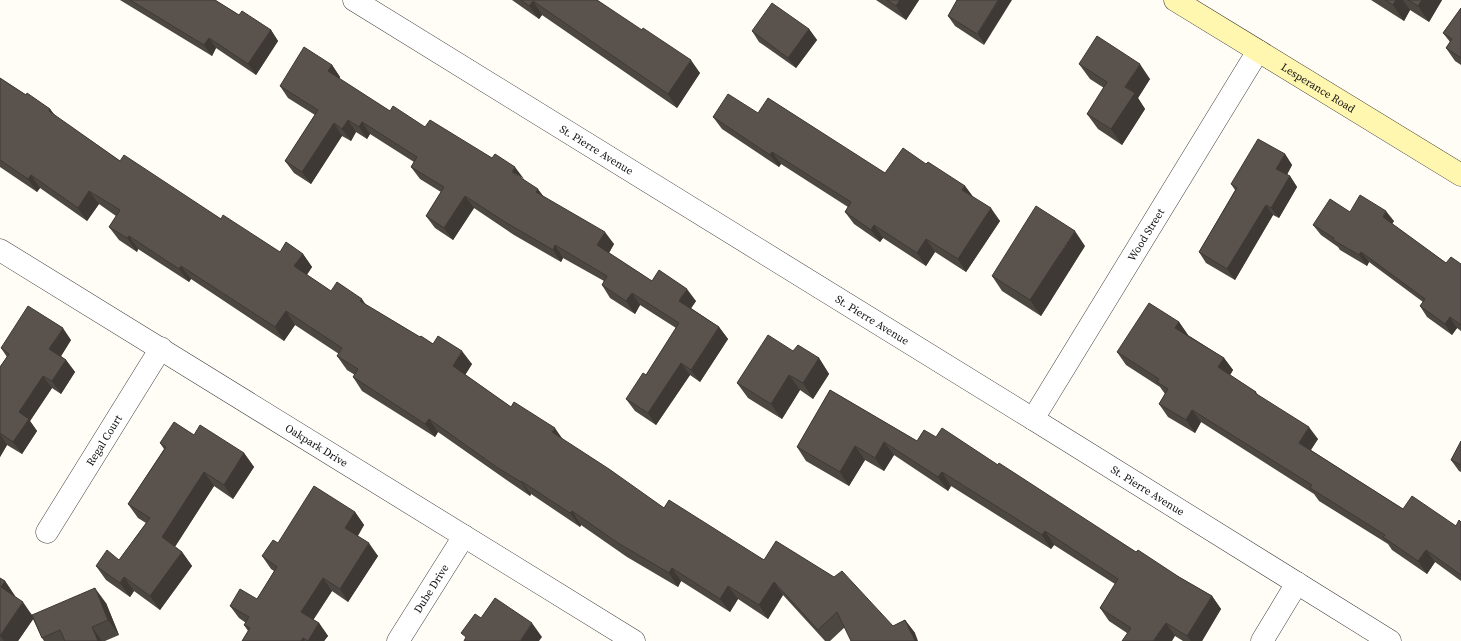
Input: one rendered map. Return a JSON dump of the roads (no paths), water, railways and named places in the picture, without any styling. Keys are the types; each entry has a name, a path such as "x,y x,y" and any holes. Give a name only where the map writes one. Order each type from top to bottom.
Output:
{"main road":[{"name":"Lesperance Road","path":"1175,0 1461,175"}],"street":[{"name":"St. Pierre Avenue","path":"354,0 1390,641"},
{"name":"Wood Street","path":"1033,419 1258,51"},
{"name":"Oakpark Drive","path":"0,250 634,641"},
{"name":"Regal Court","path":"47,532 161,348"},
{"name":"Dube Drive","path":"398,641 464,536"},
{"path":"1262,641 1297,583"}]}
